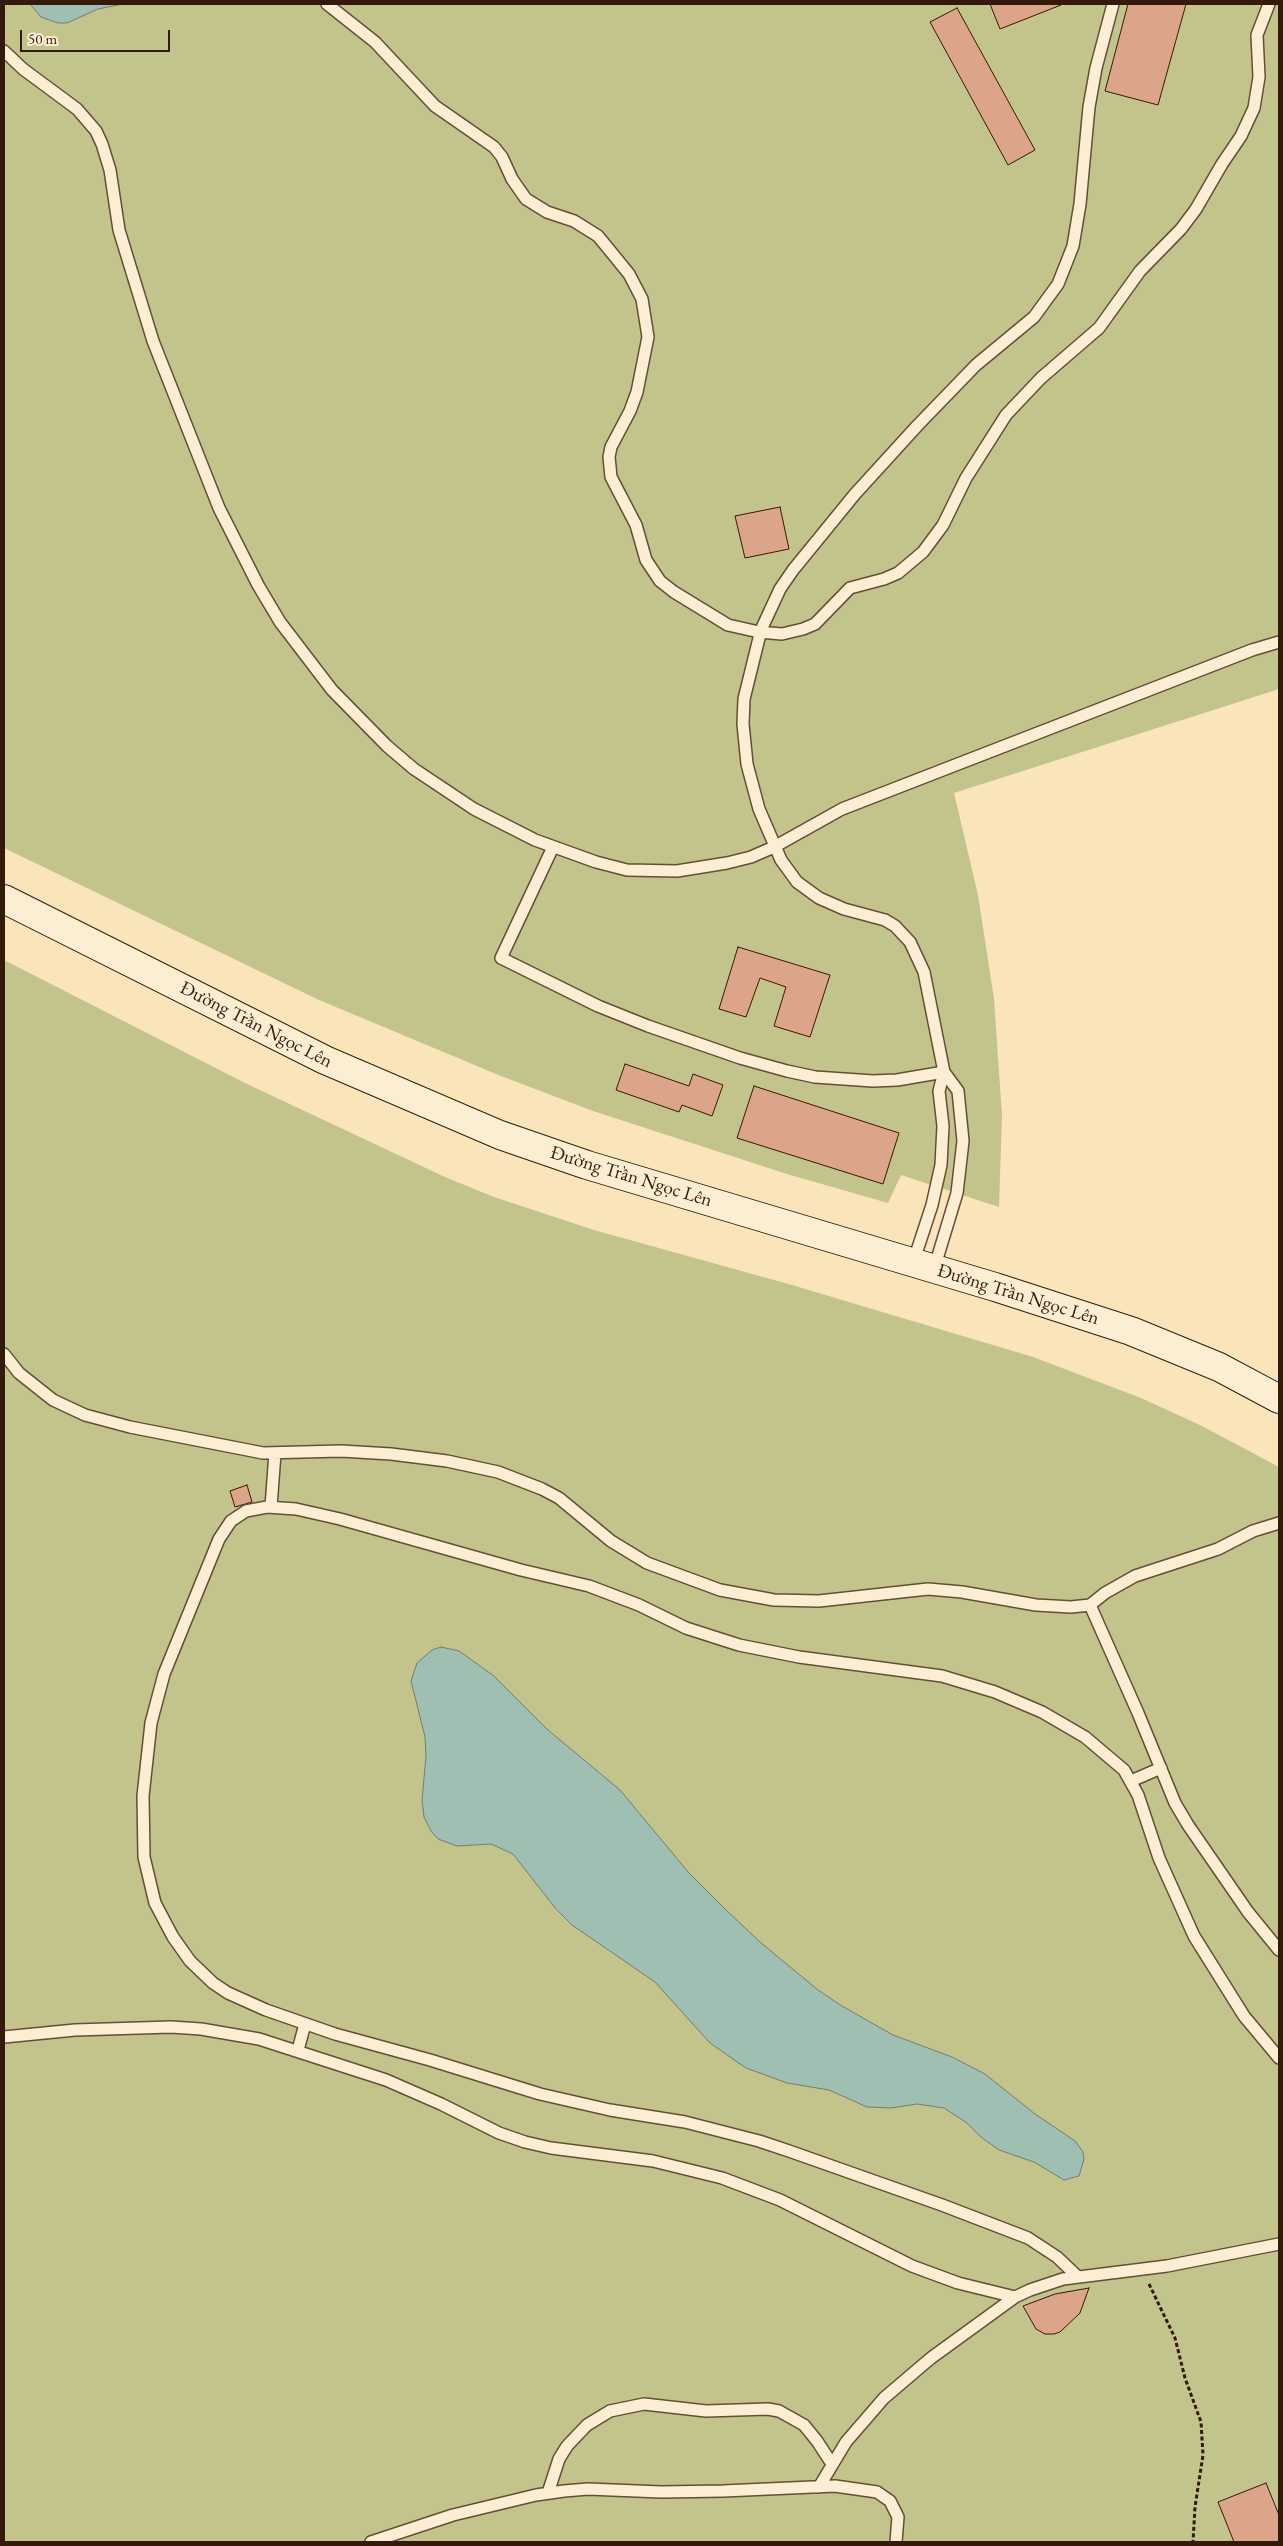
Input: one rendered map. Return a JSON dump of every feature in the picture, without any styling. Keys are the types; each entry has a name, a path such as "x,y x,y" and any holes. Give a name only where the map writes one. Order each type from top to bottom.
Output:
{"street":[{"name":"Đường Trần Ngọc Lên","path":"4,899 325,1060 500,1135 587,1165 924,1266 1132,1331 1219,1367 1279,1399"}],"lane":[{"path":"327,4 375,42 435,106 494,147 502,157 515,184 526,198 547,212 574,221 598,236 629,274 642,299 648,337 637,392 630,411 611,447 609,457 611,477 636,525 646,560 660,581 674,592 728,625 760,632 790,633 815,624 850,588 884,579 898,573 911,564 934,539 971,470 1006,415 1041,378 1099,328 1140,272 1181,229 1196,209 1241,136 1254,108 1259,77 1257,35 1269,4"},
{"path":"924,1266 957,1193 963,1141 958,1091 944,1072 924,972 910,942 895,926 885,920 831,904 807,891 788,871 774,846 759,809 744,749 744,699 760,632 780,589 793,570 855,494 960,380 1034,317 1058,284 1073,246 1080,204 1089,107 1098,60 1113,4"},
{"path":"5,54 77,109 96,131 110,170 119,230 153,341 220,508 258,585 280,622 332,690 387,746 414,769 474,809 553,847 627,870 678,871 751,857 842,810 1252,650 1279,642"},
{"path":"553,847 501,958 598,1006 648,1026 694,1043 787,1070 825,1078 874,1081 921,1077 944,1072"},
{"path":"924,1266 932,1205 941,1165 943,1126 939,1091 944,1072"},
{"path":"4,1354 35,1387 53,1400 85,1415 130,1427 242,1450 275,1453 341,1451 391,1454 447,1461 498,1472 542,1489 559,1498 611,1541 646,1563 695,1583 747,1596 774,1600 819,1601 928,1589 1054,1606 1090,1605 1135,1576 1204,1554 1253,1531 1279,1523"},
{"path":"271,1507 275,1453"},
{"path":"1078,2277 1057,2257 1020,2235 916,2195 759,2141 685,2122 610,2110 540,2094 305,2024 228,1993 213,1984 190,1961 165,1924 155,1903 148,1880 142,1839 144,1771 150,1724 173,1649 225,1528 238,1515 246,1511 271,1507 296,1509 340,1519 521,1570 589,1586 639,1605 686,1628 739,1645 799,1657 942,1676 1019,1701 1064,1724 1105,1752 1124,1770 1138,1795 1162,1866 1194,1936 1244,2016 1279,2058"},
{"path":"1090,1605 1175,1803 1248,1912 1279,1950"},
{"path":"1131,1781 1161,1768"},
{"path":"298,2050 305,2024"},
{"path":"4,2037 75,2030 171,2027 230,2033 298,2050 386,2080 441,2104 499,2133 525,2142 551,2148 653,2161 722,2178 780,2200 912,2266 958,2283 1015,2297"},
{"path":"819,2487 832,2464 864,2419 884,2398 931,2358 1015,2297 1046,2284 1078,2277 1242,2253 1279,2244"},
{"path":"548,2493 559,2459 567,2446 587,2424 610,2411 644,2404 706,2411 768,2409 779,2411 804,2426 817,2441 832,2464"},
{"path":"371,2542 453,2515 548,2493 588,2489 661,2492 819,2487 857,2488 883,2495 890,2501 898,2518 896,2542"}],"path":[{"path":"1138,2269 1159,2303 1176,2338 1185,2378 1201,2422 1203,2455 1195,2507 1193,2542"}],"green space":[{"path":"4,4 1279,4 1279,689 954,793 978,895 994,999 1002,1115 999,1207 901,1175 888,1203 787,1174 593,1111 501,1076 319,1000 4,848"},
{"path":"4,960 245,1083 445,1177 494,1197 594,1230 792,1285 1033,1357 1141,1398 1200,1425 1279,1467 1279,2542 4,2542"}],"shaded area":[{"path":"30,4 123,4 98,9 67,23 58,23 41,17"},
{"path":"441,1647 459,1651 494,1676 548,1730 620,1790 689,1873 760,1942 818,1990 893,2035 952,2057 985,2074 1035,2114 1075,2141 1083,2152 1084,2159 1079,2176 1064,2180 1034,2162 999,2150 981,2137 967,2123 944,2108 917,2104 891,2108 867,2107 829,2090 787,2083 746,2068 710,2043 655,1982 572,1925 556,1909 513,1854 491,1844 457,1846 438,1839 431,1831 424,1817 422,1800 426,1756 425,1737 411,1681 417,1663 432,1650"}],"building":[{"path":"990,4 1061,4 1061,5 1000,29"},
{"path":"1128,4 1186,4 1158,105 1105,91"},
{"path":"957,8 1035,150 1008,165 930,22"},
{"path":"780,507 789,549 745,558 735,516"},
{"path":"738,947 830,975 810,1037 774,1026 786,987 760,978 746,1017 719,1009"},
{"path":"625,1064 689,1086 693,1074 723,1085 712,1116 682,1105 679,1112 616,1090"},
{"path":"754,1086 899,1133 883,1184 737,1138"},
{"path":"247,1485 252,1502 235,1507 230,1491"},
{"path":"1089,2288 1080,2313 1060,2332 1054,2334 1045,2334 1036,2329 1023,2306 1055,2294"},
{"path":"1266,2483 1279,2515 1279,2542 1234,2542 1218,2502"}]}
